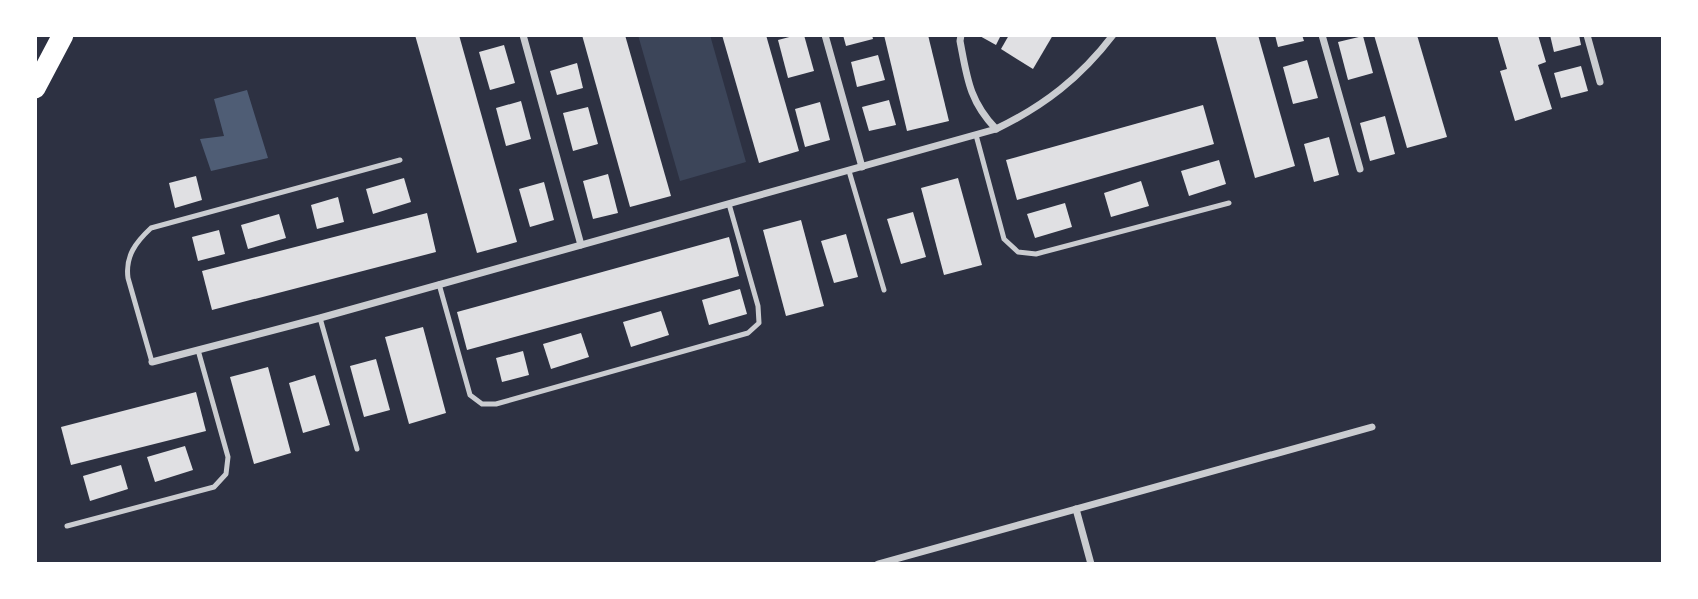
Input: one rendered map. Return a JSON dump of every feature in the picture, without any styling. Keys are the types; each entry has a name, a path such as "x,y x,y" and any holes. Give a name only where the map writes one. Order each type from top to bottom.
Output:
{"highway":[{"path":"35,88 63,35"}],"street":[{"path":"523,35 581,245"},
{"path":"825,35 862,167"},
{"path":"961,35 970,91 981,113 996,129"},
{"path":"152,362 320,318 996,129 1023,116 1057,93 1093,62 1113,35"},
{"path":"1322,35 1360,169"},
{"path":"1587,35 1600,82"},
{"path":"878,564 1372,427"},
{"path":"1076,509 1091,564"}],"lane":[{"path":"976,135 1004,239 1018,251 1036,254 1229,203"},
{"path":"152,362 126,264 136,242 151,228 400,160"},
{"path":"849,171 884,290"},
{"path":"439,284 470,395 482,404 496,404 748,333 759,323 758,306 729,204"},
{"path":"320,318 357,449"},
{"path":"67,526 214,487 226,474 228,457 198,350"}],"shaded area":[{"path":"638,35 710,35 746,162 680,181"},
{"path":"247,90 268,158 211,171 200,139 224,136 214,99"}],"building":[{"path":"415,35 459,35 517,242 477,253"},
{"path":"582,35 625,35 671,196 630,207"},
{"path":"722,35 766,35 799,151 759,163"},
{"path":"804,35 814,71 788,78 778,40"},
{"path":"843,35 872,35 873,39 846,46"},
{"path":"884,35 928,35 949,121 907,131"},
{"path":"978,35 1001,35 996,45"},
{"path":"1009,35 1053,35 1033,69 1001,49"},
{"path":"1215,35 1258,35 1295,166 1255,178"},
{"path":"1275,35 1302,35 1304,41 1278,47"},
{"path":"1374,35 1417,35 1447,137 1407,148"},
{"path":"1497,35 1538,35 1546,62 1538,65 1552,109 1515,121 1500,71 1507,69"},
{"path":"1550,35 1579,35 1581,45 1554,52"},
{"path":"1363,36 1373,73 1348,80 1338,42"},
{"path":"504,45 515,83 490,90 479,52"},
{"path":"878,55 885,80 857,87 851,62"},
{"path":"1307,60 1318,98 1293,104 1283,67"},
{"path":"577,63 583,88 557,95 550,71"},
{"path":"1581,66 1588,91 1561,98 1554,73"},
{"path":"889,100 896,125 869,131 862,107"},
{"path":"521,101 531,139 506,146 496,108"},
{"path":"820,102 830,140 805,147 795,109"},
{"path":"1203,105 1214,144 1017,200 1006,160"},
{"path":"588,107 598,144 573,151 563,113"},
{"path":"1385,116 1395,154 1370,161 1360,123"},
{"path":"1329,137 1339,175 1314,182 1304,144"},
{"path":"1219,160 1226,184 1189,196 1181,171"},
{"path":"608,174 618,213 593,219 583,181"},
{"path":"196,176 202,200 175,208 169,183"},
{"path":"404,178 411,202 373,214 366,189"},
{"path":"958,178 982,265 944,275 921,188"},
{"path":"1141,181 1149,206 1111,217 1104,193"},
{"path":"544,182 554,220 530,227 519,189"},
{"path":"338,197 344,222 317,229 311,205"},
{"path":"1065,203 1072,227 1035,238 1027,214"},
{"path":"913,212 926,257 901,264 887,219"},
{"path":"427,213 436,252 212,310 202,271"},
{"path":"279,214 286,238 248,249 241,225"},
{"path":"801,220 824,306 786,316 763,230"},
{"path":"219,230 225,254 198,261 192,237"},
{"path":"846,234 858,277 834,283 821,241"},
{"path":"729,237 739,276 467,350 457,312"},
{"path":"740,289 747,314 709,325 702,300"},
{"path":"661,311 669,335 631,347 623,322"},
{"path":"423,327 446,413 409,424 385,337"},
{"path":"581,333 589,357 551,369 543,344"},
{"path":"523,351 529,375 502,382 496,358"},
{"path":"376,359 390,410 364,417 350,366"},
{"path":"268,367 291,453 254,464 230,377"},
{"path":"315,375 330,425 303,433 289,383"},
{"path":"196,392 206,431 71,465 61,427"},
{"path":"185,446 193,470 155,482 147,457"},
{"path":"121,465 128,489 90,501 83,476"}]}
